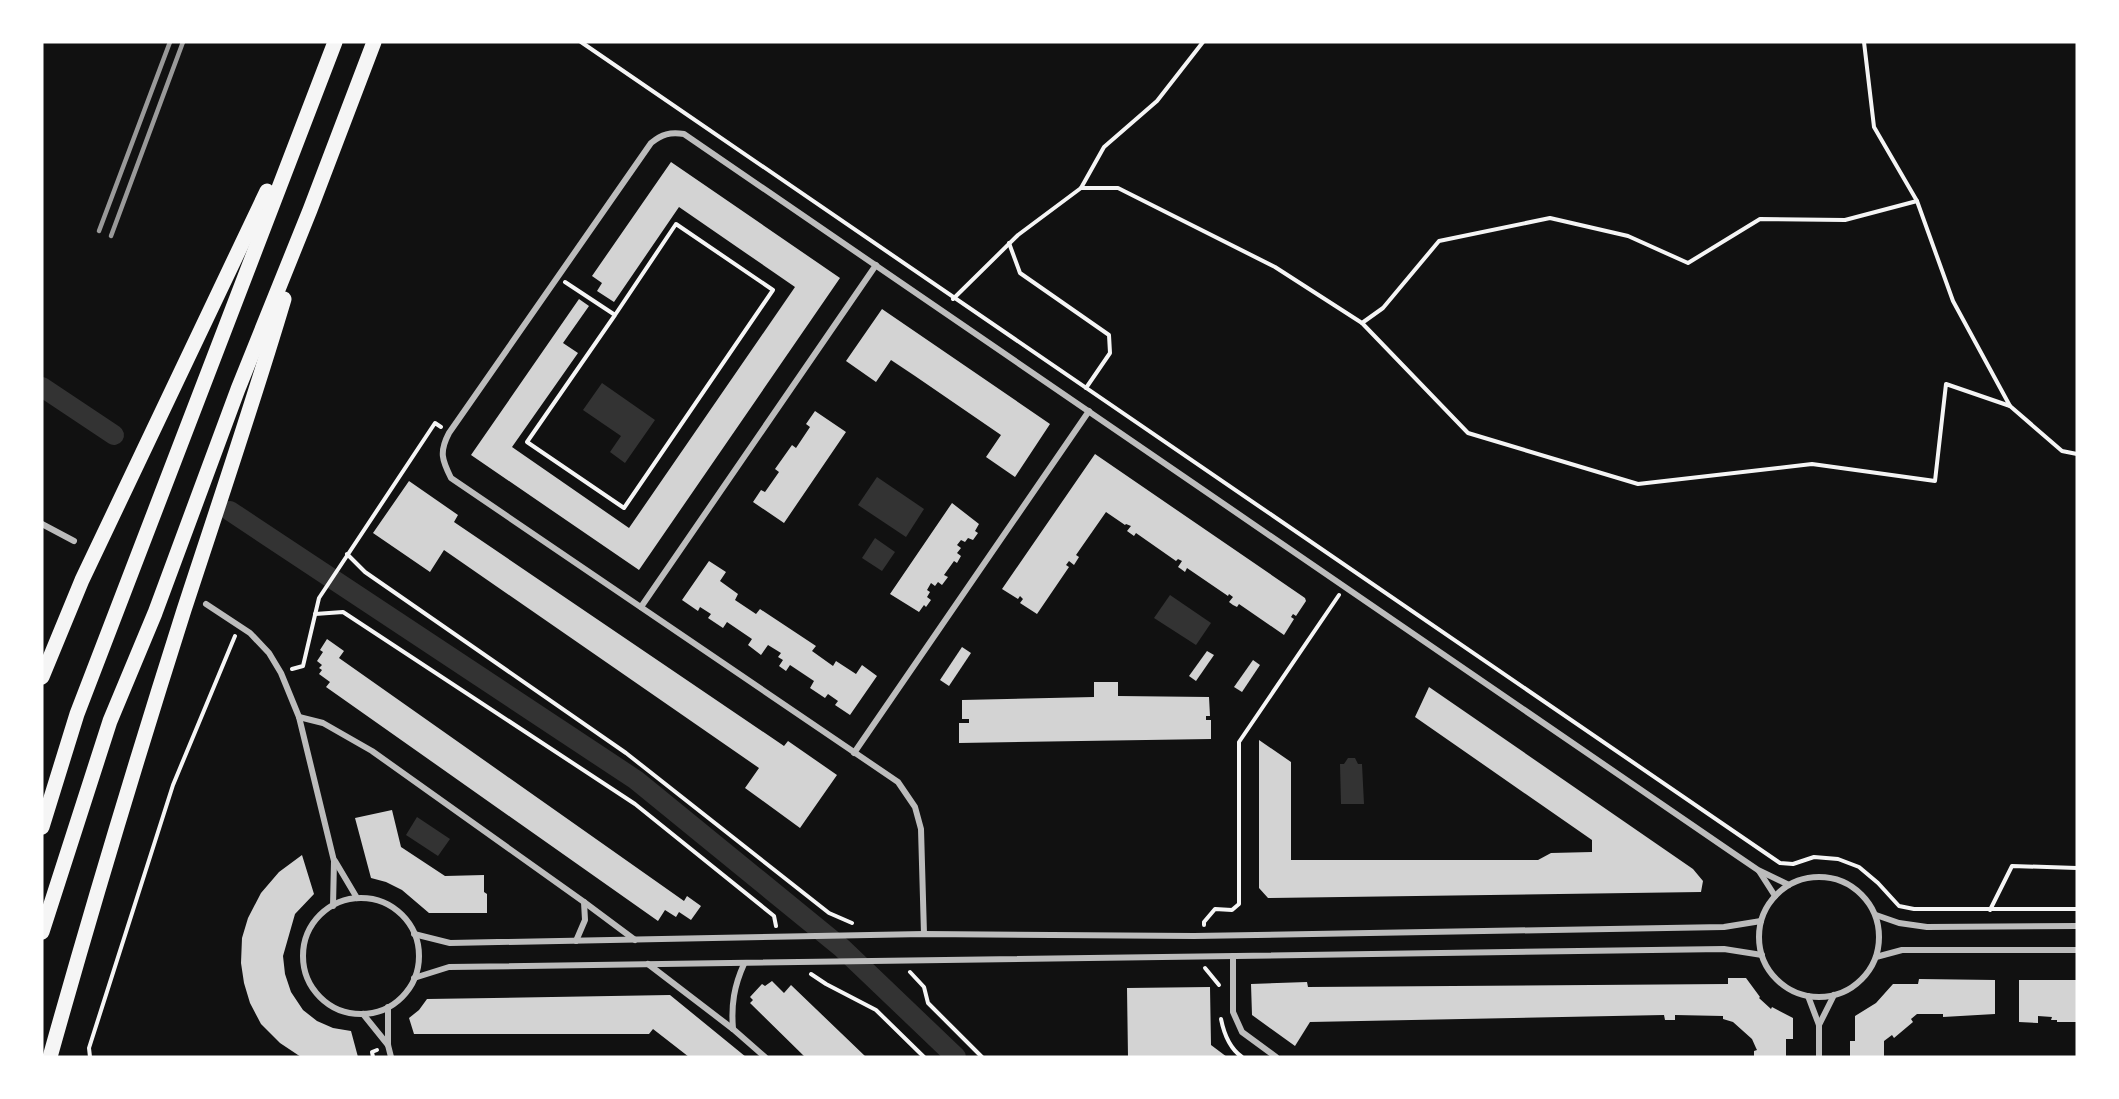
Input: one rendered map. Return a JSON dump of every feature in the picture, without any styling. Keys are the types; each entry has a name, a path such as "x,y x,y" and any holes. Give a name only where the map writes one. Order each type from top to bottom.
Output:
{"highway":[{"path":"42,827 77,714 335,42"},
{"path":"42,932 110,721 155,613 238,389 374,42"},
{"path":"42,677 82,580 182,374 323,71"},
{"path":"50,1057 93,906 184,610 255,394 310,210"}],"street":[{"path":"924,934 921,829 915,807 898,782 451,478 443,462 442,446 449,433 651,143 660,135 671,132 684,134 1758,870 1789,885"},
{"path":"641,607 876,265"},
{"path":"854,753 1089,411"},
{"path":"42,524 74,541"},
{"path":"206,604 240,625 269,653 281,673 299,717 334,861 333,906"},
{"path":"299,717 323,723 372,751 635,940"},
{"path":"334,861 357,898"},
{"path":"1758,870 1775,896"},
{"path":"1815,877 1838,879 1863,895 1875,915 1880,936 1876,957 1868,972 1849,990 1834,995 1808,996 1791,991 1782,985 1767,967 1759,940 1761,921 1775,896 1789,885 1815,877"},
{"path":"357,898 372,899 391,906 403,916 414,934 419,957 410,988 388,1007 363,1014 347,1012 327,1003 315,991 305,971 303,952 308,933 315,921 333,906 357,898"},
{"path":"576,941 585,920 584,902"},
{"path":"1875,915 1899,923 1927,927 2077,926"},
{"path":"414,934 450,942 924,934 1204,936 1724,927 1761,921"},
{"path":"414,978 449,967 744,964 793,961 1724,949 1762,955"},
{"path":"1876,957 1902,950 2077,950"},
{"path":"1233,956 1233,1012 1242,1032 1276,1057"},
{"path":"648,964 733,1029 765,1057"},
{"path":"733,1029 731,1006 736,983 744,964"},
{"path":"1819,1025 1834,995"},
{"path":"1808,996 1819,1025 1819,1057"},
{"path":"388,1007 388,1045 391,1057"},
{"path":"363,1014 388,1045"}],"path":[{"path":"581,42 1780,863 1793,864 1814,857 1838,859 1859,867 1878,883 1899,906 1914,909 2077,909"},
{"path":"943,311 1009,243 1081,188 1104,147 1157,101 1203,42"},
{"path":"1864,42 1874,127 1917,201 1953,301 2010,406 2062,451 2077,454"},
{"path":"1081,188 1118,188 1275,267 1362,323 1468,433 1638,484 1812,464 1935,480 1946,384 2010,406"},
{"path":"1362,323 1383,308 1439,241 1551,218 1628,236 1688,263 1760,219 1845,220 1917,201"},
{"path":"676,224 773,290 624,508 527,442 615,315 676,224"},
{"path":"1009,243 1020,273 1109,336 1110,353 1075,401"},
{"path":"557,277 615,315"},
{"path":"281,673 303,666 319,598 435,423 449,433"},
{"path":"346,555 373,579 626,753 829,913 864,928 873,936"},
{"path":"1204,936 1204,922 1215,909 1232,910 1239,904 1239,742 1355,573"},
{"path":"315,614 343,612 635,804 774,916 777,938"},
{"path":"90,1057 89,1048 173,785 240,625"},
{"path":"1984,927 1990,909 2012,866 2077,868"},
{"path":"1204,957 1204,967 1219,983 1219,993"},
{"path":"898,960 924,987 928,1003 982,1057"},
{"path":"793,961 826,984 876,1010 924,1057"},
{"path":"1220,1013 1225,1035 1235,1052 1242,1057"}],"shaded area":[{"path":"602,383 655,420 625,463 610,452 621,436 583,410"},
{"path":"877,477 924,509 906,537 858,505"},
{"path":"875,538 895,552 882,571 862,558"},
{"path":"1170,595 1211,623 1196,645 1154,618"},
{"path":"1348,758 1355,758 1358,764 1362,764 1364,804 1341,804 1340,764 1344,764"},
{"path":"417,817 450,839 438,856 406,835"}],"building":[{"path":"671,162 840,278 639,570 471,455 579,299 589,306 563,343 578,353 512,447 629,528 795,287 679,207 614,302 597,291 602,283 592,276"},
{"path":"882,309 1050,424 1015,477 986,457 1001,435 891,360 876,382 846,361"},
{"path":"815,411 846,432 784,523 753,502 761,490 765,492 779,472 775,469 792,445 796,448 810,427 806,424"},
{"path":"1095,454 1305,598 1306,601 1296,616 1293,614 1291,617 1294,619 1284,635 1239,604 1237,607 1233,605 1229,602 1233,597 1229,594 1228,596 1187,568 1185,572 1178,567 1182,561 1178,559 1176,561 1136,533 1134,536 1127,531 1131,526 1125,525 1106,512 1076,555 1079,557 1074,565 1069,561 1066,565 1069,567 1037,614 1020,603 1023,599 1020,596 1018,599 1002,589"},
{"path":"409,481 458,515 454,522 784,746 788,741 837,775 800,828 745,788 759,768 444,550 430,572 373,533"},
{"path":"952,503 979,524 975,531 978,533 973,540 968,538 965,542 961,540 957,545 961,548 957,553 961,556 957,563 954,561 944,575 948,577 942,585 938,582 935,586 931,583 927,590 930,592 927,597 931,600 919,612 890,594"},
{"path":"709,561 726,572 720,581 738,594 735,600 756,614 760,609 816,646 812,651 833,666 836,661 856,674 862,665 877,676 850,715 835,705 838,701 828,694 825,698 810,688 814,681 790,665 786,671 779,666 783,660 778,657 781,653 768,645 761,655 748,645 752,639 727,622 723,628 708,618 711,614 700,607 698,611 682,600"},
{"path":"327,639 344,651 339,658 684,901 687,896 701,906 691,920 679,912 676,917 665,910 658,921 326,687 330,682 319,674 322,670 319,668 322,665 317,661 323,652 320,650"},
{"path":"962,647 971,653 949,686 940,680"},
{"path":"1207,651 1214,655 1196,681 1189,676"},
{"path":"1253,660 1260,665 1242,692 1234,687"},
{"path":"1094,682 1118,682 1118,696 1209,697 1210,716 1206,716 1206,720 1211,720 1211,739 959,743 959,723 969,723 969,719 962,719 962,700 1094,697"},
{"path":"1429,687 1693,869 1703,881 1701,892 1268,898 1259,888 1259,740 1291,762 1291,860 1538,860 1551,853 1592,852 1592,840 1415,717"},
{"path":"392,810 401,847 445,876 484,875 487,913 429,913 402,890 371,878 355,818"},
{"path":"302,855 314,894 295,914 283,956 285,974 291,992 303,1010 317,1021 333,1028 351,1031 358,1057 301,1057 280,1043 261,1024 250,1003 244,983 241,963 242,938 248,918 261,893 279,872"},
{"path":"1728,978 1746,978 1759,998 1771,1009 1772,1007 1793,1018 1793,1039 1786,1039 1786,1057 1754,1057 1754,1051 1757,1050 1752,1039 1733,1022 1723,1019 1723,1016 1675,1015 1675,1020 1665,1020 1664,1015 1310,1022 1295,1046 1252,1015 1251,984 1307,982 1308,987 1728,984"},
{"path":"1919,979 1995,980 1995,1014 1943,1017 1943,1014 1917,1014 1911,1019 1913,1022 1894,1038 1892,1035 1884,1041 1884,1057 1850,1057 1850,1041 1855,1041 1855,1016 1876,1003 1893,984 1918,984"},
{"path":"2019,980 2077,980 2076,1022 2057,1022 2057,1020 2051,1020 2052,1017 2038,1016 2038,1023 2019,1022"},
{"path":"772,981 784,993 791,985 866,1057 805,1057 750,1003 753,1000 750,997 762,984 765,986"},
{"path":"1210,987 1211,1045 1227,1057 1128,1057 1127,988"},
{"path":"670,995 746,1057 689,1057 653,1029 649,1034 414,1034 409,1018 427,999"}],"waterway":[{"path":"42,387 114,435"},
{"path":"230,511 636,780 842,948 956,1057"}],"railway":[{"path":"99,231 170,42"},
{"path":"111,236 183,42"}]}
